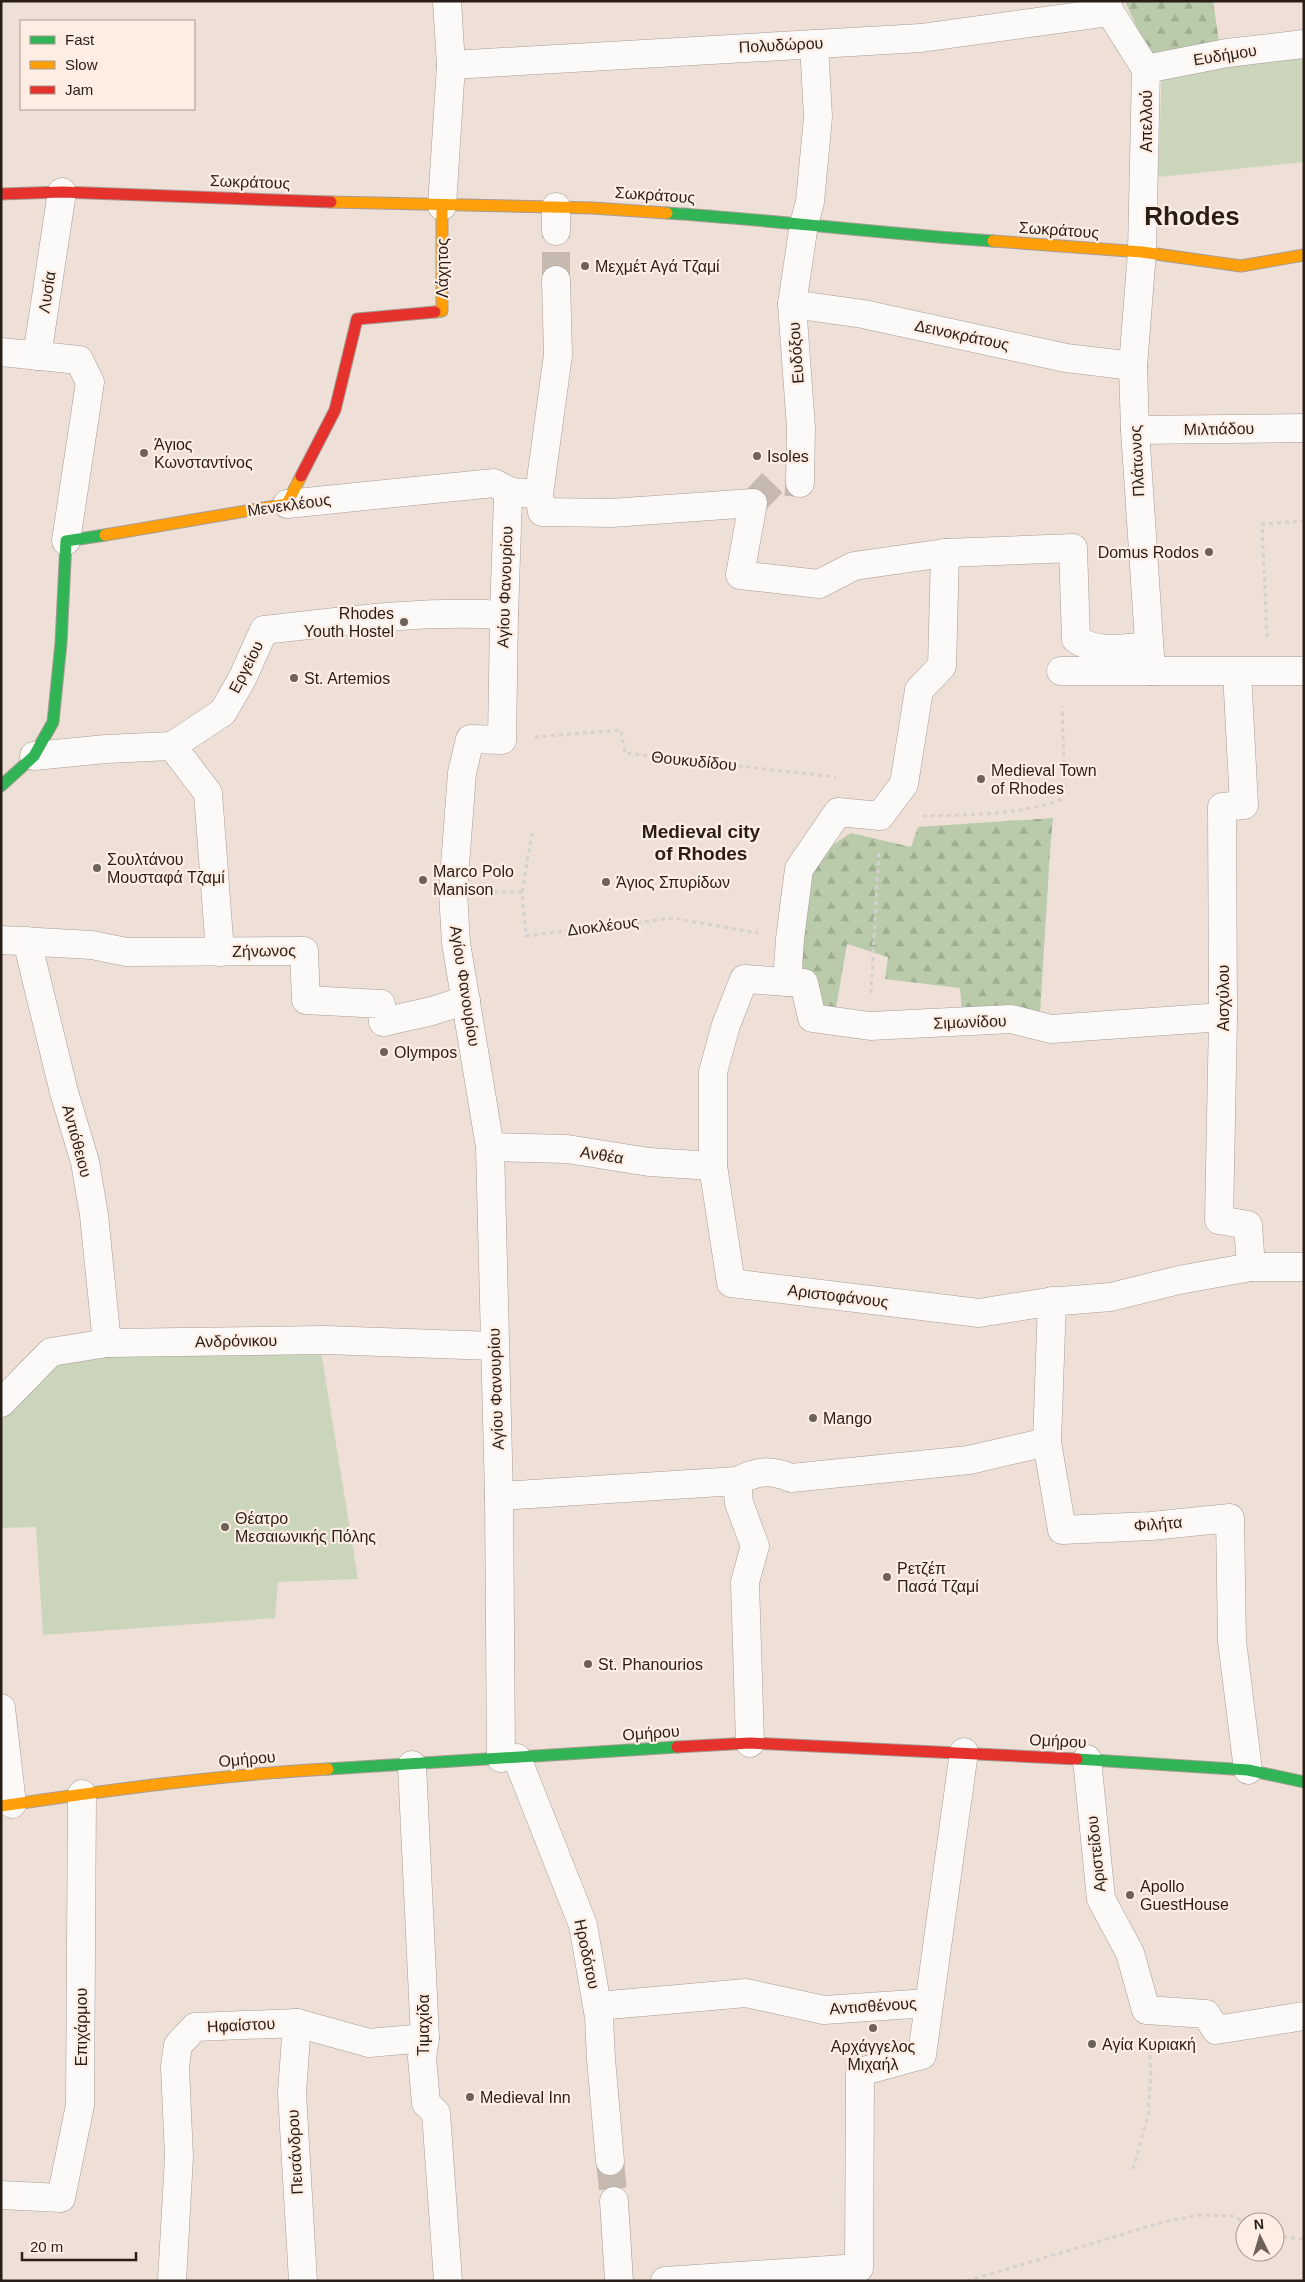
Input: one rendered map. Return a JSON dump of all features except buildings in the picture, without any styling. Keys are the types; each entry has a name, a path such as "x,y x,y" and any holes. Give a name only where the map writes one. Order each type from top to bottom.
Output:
{"street":[{"name":"Λάχητος","path":"287,504 335,410 357,319 442,311 442,206 451,65 447,1"},
{"name":"Πολυδώρου","path":"451,65 921,38 1108,7"},
{"name":"Απελλού","path":"1108,7 1146,70 1142,252"},
{"name":"Ευδόξου","path":"800,482 801,428 792,304 804,224 810,202 818,117 814,44"},
{"name":"Ευδήμου","path":"1146,70 1227,54 1304,44"},
{"name":"Σωκράτους","path":"1,194 62,192 442,206 556,219 764,219 891,234 1142,252 1241,266 1304,255"},
{"name":"Λυσία","path":"37,356 62,192"},
{"name":"Πλάτωνος","path":"1142,252 1133,366 1135,430 1150,659"},
{"path":"556,280 558,355 539,494 542,512 611,513 753,503 740,575 819,584 854,566 945,553 1072,548 1076,639 1085,646 1150,659 1237,672 1304,672"},
{"name":"Δεινοκράτους","path":"792,304 863,314 1066,358 1133,366"},
{"path":"1,352 79,360 90,382 66,541 61,643 53,722 34,756 1,786"},
{"name":"Μιλτιάδου","path":"1135,430 1304,428"},
{"name":"Μενεκλέους","path":"66,541 287,504 494,483 511,492"},
{"path":"511,492 539,494"},
{"name":"Αγίου Φανουρίου","path":"509,1758 494,1346 490,1147 456,943 453,892 462,773 470,739 502,740 508,498 511,492"},
{"path":"787,982 790,939 799,869 838,812 880,816 904,784 919,690 942,666 945,553"},
{"name":"Εργείου","path":"172,746 223,712 231,695 242,679 264,630 407,615 456,612 504,615"},
{"path":"1061,670 1150,659"},
{"name":"Αισχύλου","path":"1237,672 1244,805 1222,807 1223,1017 1219,1220 1248,1225 1251,1267"},
{"path":"34,756 106,749 172,746 208,793 220,952"},
{"name":"Ζήνωνος","path":"14,941 92,945 126,952 304,951 306,1000 381,1004 383,1022 432,1011 466,1000"},
{"name":"Αντιόθειου","path":"14,941 85,1162 94,1215 107,1343"},
{"name":"Σιμωνίδου","path":"744,978 804,983 812,1018 870,1026 1011,1019 1051,1029 1223,1017"},
{"name":"Αριστοφάνους","path":"744,978 726,1025 713,1072 713,1166 731,1284 979,1313 1052,1301 1111,1297 1179,1280 1251,1267"},
{"name":"Ανθέα","path":"490,1147 567,1149 649,1162 713,1166"},
{"path":"1251,1267 1304,1267"},
{"name":"Φιλήτα","path":"1052,1301 1047,1442 1062,1530 1151,1526 1230,1518 1232,1641 1248,1770"},
{"name":"Ανδρόνικου","path":"1,1403 51,1352 107,1343 325,1340 494,1346"},
{"path":"499,1496 737,1481 758,1472 770,1470 791,1478 961,1461 1047,1442"},
{"path":"737,1481 739,1502 755,1546 745,1582 750,1743"},
{"path":"1,1708 6,1805"},
{"name":"Ομήρου","path":"6,1805 258,1773 750,1743 964,1752 1248,1770 1304,1782"},
{"name":"Αντισθένους","path":"598,2006 746,1993 824,2010 928,2003 964,1752"},
{"name":"Ηροδότου","path":"509,1758 583,1925 598,2006 610,2161"},
{"name":"Αριστείδου","path":"1087,1759 1101,1899 1130,1953 1146,2010"},
{"name":"Τιμαχίδα","path":"412,1765 425,2038 422,2058 426,2102 436,2113 448,2281"},
{"name":"Επιχάρμου","path":"1,2195 61,2198 78,2114 80,2095 82,1794"},
{"path":"665,2281 859,2268 860,2072 922,2055 928,2003"},
{"path":"1146,2010 1206,2014 1216,2030 1304,2016"},
{"name":"Ηφαίστου","path":"172,2281 179,2157 175,2067 178,2045 195,2027 297,2023 369,2043 425,2038"},
{"name":"Πεισάνδρου","path":"297,2023 292,2093 303,2281"},
{"path":"614,2202 620,2281"}],"path":[{"path":"1266,616 1262,524 1304,522"},
{"path":"870,1026 880,816 971,815 1044,806 1060,800 1065,789 1061,670"},
{"name":"Θουκυδίδου","path":"502,740 621,730 625,753 837,777"},
{"path":"453,892 522,892 532,833"},
{"name":"Διοκλέους","path":"522,892 526,936 673,918 790,939"},
{"path":"1132,2169 1148,2116 1151,2072 1146,2010"},
{"path":"967,2281 1160,2223 1198,2215 1235,2217"},
{"path":"1285,2237 1304,2239"}],"green space":[{"path":"1125,1 1213,1 1220,48 1151,59"},
{"path":"1304,54 1304,162 1158,177 1162,69"},
{"path":"1053,818 1040,1014 962,1011 960,988 885,979 888,957 847,944 836,1008 817,1004 800,960 806,876 831,846 851,833 911,847 918,827"},
{"path":"320,1345 358,1579 278,1582 275,1618 43,1635 36,1527 1,1528 1,1414 51,1360 119,1352"}],"tunnel":[{"path":"556,231 556,280"},
{"path":"753,503 774,481 800,483"},
{"path":"610,2161 614,2201"}],"traffic: fast":[{"path":"667,213 993,241"},
{"path":"1,786 34,756 53,722 61,643 66,541 105,535"},
{"path":"328,1769 677,1747"},
{"path":"1077,1759 1248,1770 1304,1782"}],"traffic: slow":[{"path":"331,202 592,208 667,213"},
{"path":"435,312 442,311 442,206"},
{"path":"993,241 1142,252 1241,266 1304,255"},
{"path":"105,535 287,504 301,476"},
{"path":"1,1806 164,1784 328,1769"}],"traffic: jam":[{"path":"1,194 62,192 331,202"},
{"path":"301,476 335,410 357,319 435,312"},
{"path":"677,1747 750,1743 1077,1759"}],"place":[{"name":"Μεχμέτ Αγά Τζαμί","path":"585,266"},
{"name":"Άγιος Κωνσταντίνος","path":"144,453"},
{"name":"Isoles","path":"757,456"},
{"name":"Domus Rodos","path":"1209,552"},
{"name":"Rhodes Youth Hostel","path":"404,622"},
{"name":"St. Artemios","path":"294,678"},
{"name":"Medieval Town of Rhodes","path":"981,779"},
{"name":"Σουλτάνου Μουσταφά Τζαμί","path":"97,868"},
{"name":"Marco Polo Manison","path":"423,880"},
{"name":"Άγιος Σπυρίδων","path":"606,882"},
{"name":"Olympos","path":"384,1052"},
{"name":"Mango","path":"813,1418"},
{"name":"Θέατρο Μεσαιωνικής Πόλης","path":"225,1527"},
{"name":"Ρετζέπ Πασά Τζαμί","path":"887,1577"},
{"name":"St. Phanourios","path":"588,1664"},
{"name":"Apollo GuestHouse","path":"1130,1895"},
{"name":"Αρχάγγελος Μιχαήλ","path":"873,2028"},
{"name":"Αγία Κυριακή","path":"1092,2044"},
{"name":"Medieval Inn","path":"470,2097"}],"district":[{"name":"Rhodes","path":"1192,216"},
{"name":"Medieval city of Rhodes","path":"701,842"}]}
